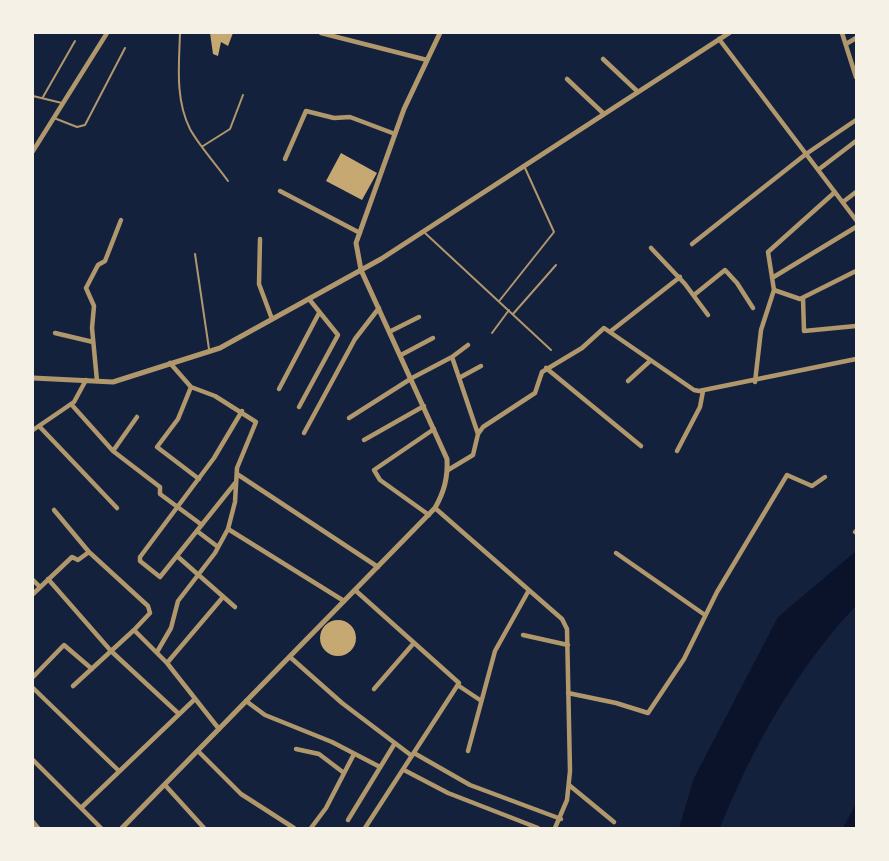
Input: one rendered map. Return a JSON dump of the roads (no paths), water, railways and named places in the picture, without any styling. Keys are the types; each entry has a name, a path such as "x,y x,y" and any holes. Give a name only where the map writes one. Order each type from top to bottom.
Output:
{"street":[{"path":"33,151 107,33"},
{"path":"321,33 427,60"},
{"path":"122,828 429,515 443,494 448,470 447,459 391,331 361,270 356,243 395,134 440,33"},
{"path":"33,378 113,382 209,351 272,320 361,270 729,33"},
{"path":"842,33 856,77"},
{"path":"719,39 856,220"},
{"path":"846,44 856,39"},
{"path":"603,59 638,90"},
{"path":"567,79 603,113"},
{"path":"285,159 306,111 334,118 350,117 395,134"},
{"path":"692,244 806,154 856,120"},
{"path":"818,170 856,141"},
{"path":"280,191 360,233"},
{"path":"755,381 761,330 774,290 768,252 835,192"},
{"path":"843,202 856,192"},
{"path":"97,381 93,342 94,306 86,288 98,265 105,261 121,220"},
{"path":"772,278 856,227"},
{"path":"260,238 259,284 272,320"},
{"path":"651,248 680,277 708,315"},
{"path":"694,295 725,270 737,283 753,308"},
{"path":"774,290 797,299 803,298 856,271"},
{"path":"611,331 680,277"},
{"path":"803,298 804,331 856,326"},
{"path":"299,407 338,335 309,299"},
{"path":"304,433 355,339 379,308"},
{"path":"279,389 319,313"},
{"path":"391,331 419,317"},
{"path":"448,470 473,455 478,434 483,427 535,393 540,377 546,368 582,348 604,328 694,390 703,391 856,359"},
{"path":"55,333 93,342"},
{"path":"401,355 433,338"},
{"path":"349,418 412,378 452,357 468,345"},
{"path":"452,357 478,434"},
{"path":"628,381 650,361"},
{"path":"157,652 171,628 178,601 218,547 228,529 237,474 255,422 242,411 215,396 191,387 170,363"},
{"path":"459,378 481,366"},
{"path":"546,368 641,446"},
{"path":"33,430 70,404 81,393 87,380"},
{"path":"191,387 178,419 156,447 199,478"},
{"path":"677,451 700,407 703,391"},
{"path":"70,404 113,451 160,487 160,494 202,525"},
{"path":"364,440 423,406"},
{"path":"236,482 159,577 139,559 179,507 242,411"},
{"path":"113,451 137,417"},
{"path":"39,426 117,508"},
{"path":"429,515 380,480 374,470 434,429"},
{"path":"237,474 378,567"},
{"path":"568,693 616,703 648,713 684,659 717,592 787,475 812,486 825,477"},
{"path":"435,508 562,619 567,629 569,785 561,819 555,828"},
{"path":"54,510 89,552 150,609 150,613 134,630 73,686"},
{"path":"228,529 344,601"},
{"path":"197,531 218,547"},
{"path":"33,594 72,557 79,560 89,552"},
{"path":"616,553 705,615"},
{"path":"177,556 235,607"},
{"path":"48,579 111,651 179,714"},
{"path":"33,580 40,587"},
{"path":"355,590 413,644 457,680 459,686 480,700"},
{"path":"468,752 480,700 495,651 529,590"},
{"path":"167,663 223,597"},
{"path":"134,630 167,663 219,729"},
{"path":"523,635 568,645"},
{"path":"374,690 413,644"},
{"path":"33,677 64,645 92,669"},
{"path":"290,657 342,703 413,755 470,785 561,819"},
{"path":"365,828 459,686"},
{"path":"33,688 120,771"},
{"path":"81,808 195,699"},
{"path":"246,701 271,718 354,753 380,767"},
{"path":"348,820 395,744"},
{"path":"296,750 320,754 344,773"},
{"path":"198,751 241,794 294,828"},
{"path":"311,828 326,808 354,753"},
{"path":"33,760 100,828"},
{"path":"404,770 448,793 538,828"},
{"path":"165,784 204,828"},
{"path":"569,785 614,822"},
{"path":"33,822 38,828"}],"lane":[{"path":"180,33 178,78 182,104 190,128 228,181"},
{"path":"43,97 75,41"},
{"path":"54,118 77,127 85,125 125,48"},
{"path":"203,146 230,129 243,95"},
{"path":"33,96 63,104"},
{"path":"500,300 554,232 523,165"},
{"path":"423,231 500,300 551,350"},
{"path":"195,254 209,351"},
{"path":"513,314 556,264"},
{"path":"492,333 509,310"}],"water":[{"path":"856,551 856,606 815,655 778,710 746,769 720,828 679,828 694,778 778,617"},
{"path":"856,804 856,828 843,828"}]}
